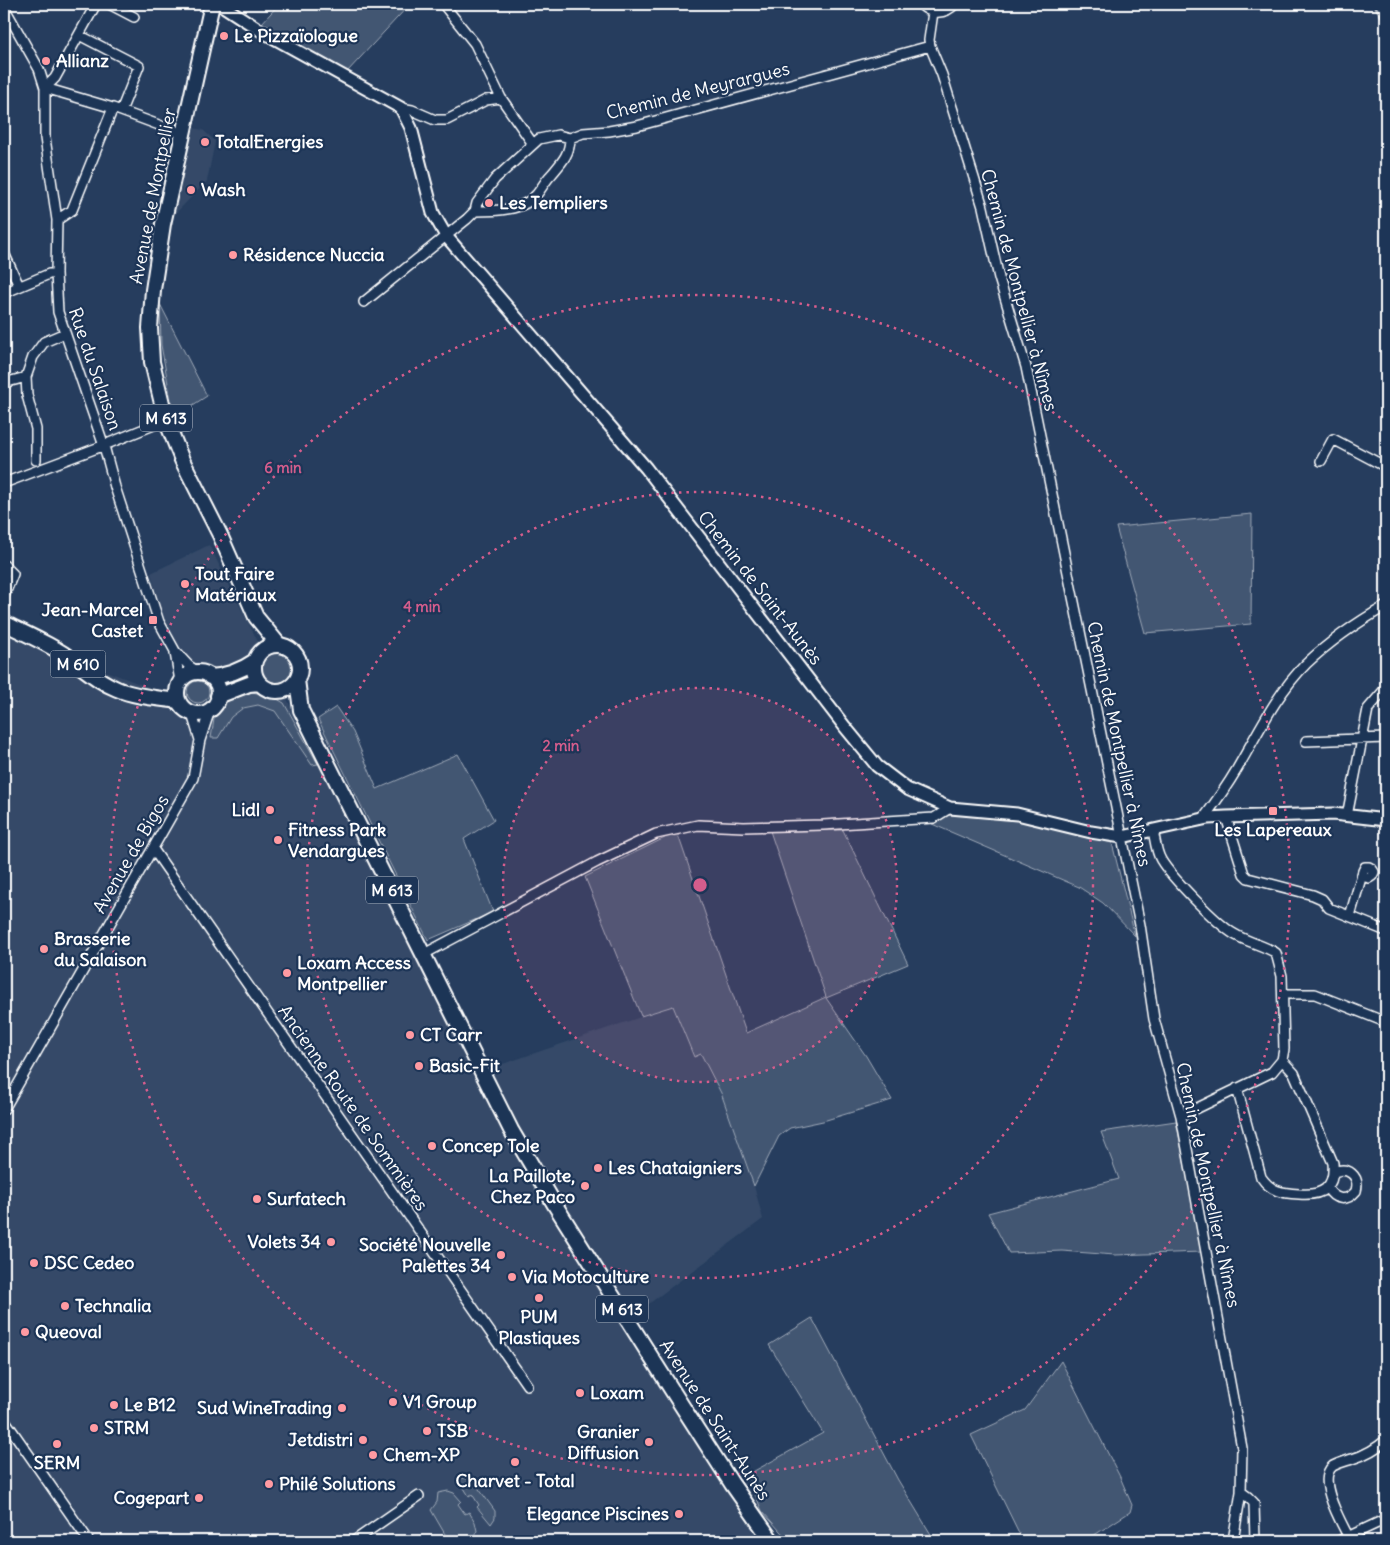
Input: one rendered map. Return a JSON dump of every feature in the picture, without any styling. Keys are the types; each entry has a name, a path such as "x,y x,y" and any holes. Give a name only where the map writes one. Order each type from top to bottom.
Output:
{"main road":[{"name":"Avenue de Montpellier","path":"212,4 163,224 153,290 150,328 152,362 166,420 182,460 220,536 256,617 260,642 257,658"},
{"name":"Avenue de Montpellier","path":"256,617 279,645"},
{"name":"M 610","path":"4,623 75,661 93,677 118,690 155,697 179,690"},
{"path":"204,675 217,686 217,701 210,710 202,714 192,714 186,711 179,690 185,676 204,675 219,677 245,668 264,649 279,645 292,651 297,657 300,664 300,672 297,680 287,689 272,691 259,683 249,684 218,696"},
{"path":"257,658 254,669 259,683"},
{"name":"Avenue de Saint-Aunès","path":"297,680 301,710 499,1107 555,1205 732,1484 772,1541"},
{"name":"Avenue de Saint-Aunès","path":"272,691 287,698 301,710"}],"street":[{"path":"96,4 55,78 45,88 117,110 183,134"},
{"path":"109,4 134,17"},
{"path":"212,4 401,108 412,110 435,120 447,120 486,100 501,98"},
{"path":"443,4 475,44 501,98 533,144"},
{"path":"920,4 933,12 943,12 955,4"},
{"name":"Rue du Salaison","path":"4,7 39,68 45,88 45,138 57,220 56,273 58,312 104,446 115,487 157,618 175,651 188,666 204,675"},
{"name":"Chemin de Montpellier à Nîmes","path":"933,12 929,40 930,46 942,75 983,207 999,278 1026,367 1140,926 1154,1019 1181,1116 1242,1448 1241,1492 1233,1541"},
{"path":"57,220 72,210 139,66 79,35"},
{"name":"Chemin de Meyrargues","path":"364,302 475,211 477,203 495,179 539,139 558,135 570,138 583,133 637,126 930,46"},
{"name":"Chemin de Saint-Aunès","path":"401,108 411,128 433,213 446,236 646,468 877,766 906,789 950,808 1018,814 1091,832 1122,837"},
{"path":"475,211 504,210 525,203 537,195 544,182 566,158 570,147 570,138"},
{"path":"4,253 19,286"},
{"path":"4,293 49,274 56,273"},
{"path":"36,460 36,429 26,377 33,357 44,342 65,332"},
{"path":"4,383 26,377"},
{"path":"4,483 104,446 166,420"},
{"path":"1321,461 1333,439 1386,468"},
{"path":"4,565 13,574 4,596"},
{"path":"1203,819 1292,680 1329,645 1386,606"},
{"name":"Rue du Salaison","path":"175,651 179,690"},
{"path":"1347,816 1361,740 1370,704 1386,688"},
{"name":"Avenue de Bigos","path":"4,1109 193,778 200,740 210,710"},
{"name":"Avenue de Bigos","path":"192,714 200,740"},
{"path":"1306,742 1386,738"},
{"path":"424,954 597,862 656,834 698,825 744,827 822,825 934,818 950,808"},
{"path":"1122,837 1203,819 1226,817 1333,814 1386,820"},
{"path":"1226,817 1244,874 1252,880 1313,895 1322,899 1329,908 1386,932"},
{"path":"1153,830 1160,859 1178,881 1211,915 1234,934 1276,953 1282,976 1284,1049 1282,1060 1272,1072 1181,1116"},
{"name":"Ancienne Route de Sommières","path":"153,849 527,1385"},
{"path":"1350,916 1363,874"},
{"path":"1283,994 1315,994 1384,1021 1386,1024"},
{"path":"1237,1088 1261,1177 1266,1185 1280,1193 1311,1195 1320,1193 1333,1178 1333,1163 1294,1073 1282,1060"},
{"path":"1327,1187 1334,1197 1342,1199 1349,1198 1356,1191 1357,1179 1354,1174 1342,1170 1334,1172"},
{"path":"4,1420 89,1541"},
{"path":"1348,1536 1332,1501 1328,1474 1333,1467 1364,1455 1386,1440"},
{"path":"1241,1492 1254,1504 1255,1541"},
{"path":"354,1541 419,1496"},
{"path":"1339,1541 1386,1520"}],"shaded area":[{"path":"279,4 410,4 347,72 262,23"},
{"path":"193,128 203,130 215,141 207,181 174,215"},
{"path":"160,304 207,396 174,417 161,345"},
{"path":"1252,514 1251,624 1145,633 1116,527"},
{"path":"209,545 476,1073 673,1006 694,1057 701,1053 721,1093 754,1186 763,1219 639,1311 621,1327 733,1500 762,1541 4,1541 4,632 184,701 151,573"},
{"path":"277,651 289,655 293,667 289,679 277,683 265,679 261,667 265,655"},
{"path":"198,681 206,684 209,692 206,700 198,703 190,700 187,692 190,684"},
{"path":"252,692 272,696 284,703 318,764 312,765 275,711 258,705 243,708 231,717 218,738 211,738 215,713 229,700"},
{"path":"336,707 353,732 377,789 458,754 494,820 464,839 493,912 428,940 318,719"},
{"path":"951,814 1014,819 1112,843 1135,936 1103,903 1079,887 932,824"},
{"path":"843,830 908,964 826,998 866,1056 892,1100 823,1121 790,1128 779,1136 754,1186 721,1093 701,1054 694,1057 673,1006 641,1016 585,877 677,832 746,1033 826,997 770,831"},
{"path":"1176,1121 1202,1252 1115,1255 1062,1251 1009,1253 988,1213 1119,1179 1101,1132"},
{"path":"812,1318 898,1480 935,1541 789,1541 762,1511 747,1475 823,1433 769,1345"},
{"path":"1061,1361 1120,1477 1132,1505 1130,1512 1096,1534 1080,1541 1023,1541 971,1435 1025,1410"},
{"path":"461,1478 471,1479 495,1511 495,1518 491,1524 477,1507 479,1505 472,1494 469,1496 459,1480"},
{"path":"448,1491 454,1493 461,1501 458,1504 465,1514 469,1512 475,1522 477,1531 469,1541 449,1541 431,1510 437,1502 438,1493"}],"waterway":[{"path":"1374,4 1386,24"}],"place":[{"name":"Le Pizzaïologue","path":"224,36"},
{"name":"Allianz","path":"46,61"},
{"name":"TotalEnergies","path":"205,142"},
{"name":"Wash","path":"191,190"},
{"name":"Les Templiers","path":"489,203"},
{"name":"Résidence Nuccia","path":"233,255"},
{"name":"Tout Faire Matériaux","path":"185,584"},
{"name":"Jean-Marcel Castet","path":"153,620"},
{"name":"Lidl","path":"270,810"},
{"name":"Les Lapereaux","path":"1273,811"},
{"name":"Fitness Park Vendargues","path":"278,840"},
{"name":"Brasserie du Salaison","path":"44,949"},
{"name":"Loxam Access Montpellier","path":"287,973"},
{"name":"CT Carr","path":"410,1035"},
{"name":"Basic-Fit","path":"419,1066"},
{"name":"Concep Tole","path":"432,1146"},
{"name":"Les Chataigniers","path":"598,1168"},
{"name":"La Paillote, Chez Paco","path":"585,1186"},
{"name":"Surfatech","path":"257,1199"},
{"name":"Volets 34","path":"331,1242"},
{"name":"Société Nouvelle Palettes 34","path":"501,1255"},
{"name":"DSC Cedeo","path":"34,1263"},
{"name":"Via Motoculture","path":"512,1277"},
{"name":"PUM Plastiques","path":"539,1298"},
{"name":"Technalia","path":"65,1306"},
{"name":"Queoval","path":"25,1332"},
{"name":"Loxam","path":"580,1393"},
{"name":"V1 Group","path":"393,1402"},
{"name":"Le B12","path":"114,1405"},
{"name":"Sud WineTrading","path":"342,1408"},
{"name":"STRM","path":"94,1428"},
{"name":"TSB","path":"427,1431"},
{"name":"Jetdistri","path":"363,1440"},
{"name":"Granier Diffusion","path":"649,1442"},
{"name":"SERM","path":"57,1444"},
{"name":"Chem-XP","path":"373,1455"},
{"name":"Charvet - Total","path":"515,1462"},
{"name":"Philé Solutions","path":"269,1484"},
{"name":"Cogepart","path":"199,1498"},
{"name":"Elegance Piscines","path":"679,1514"}]}
